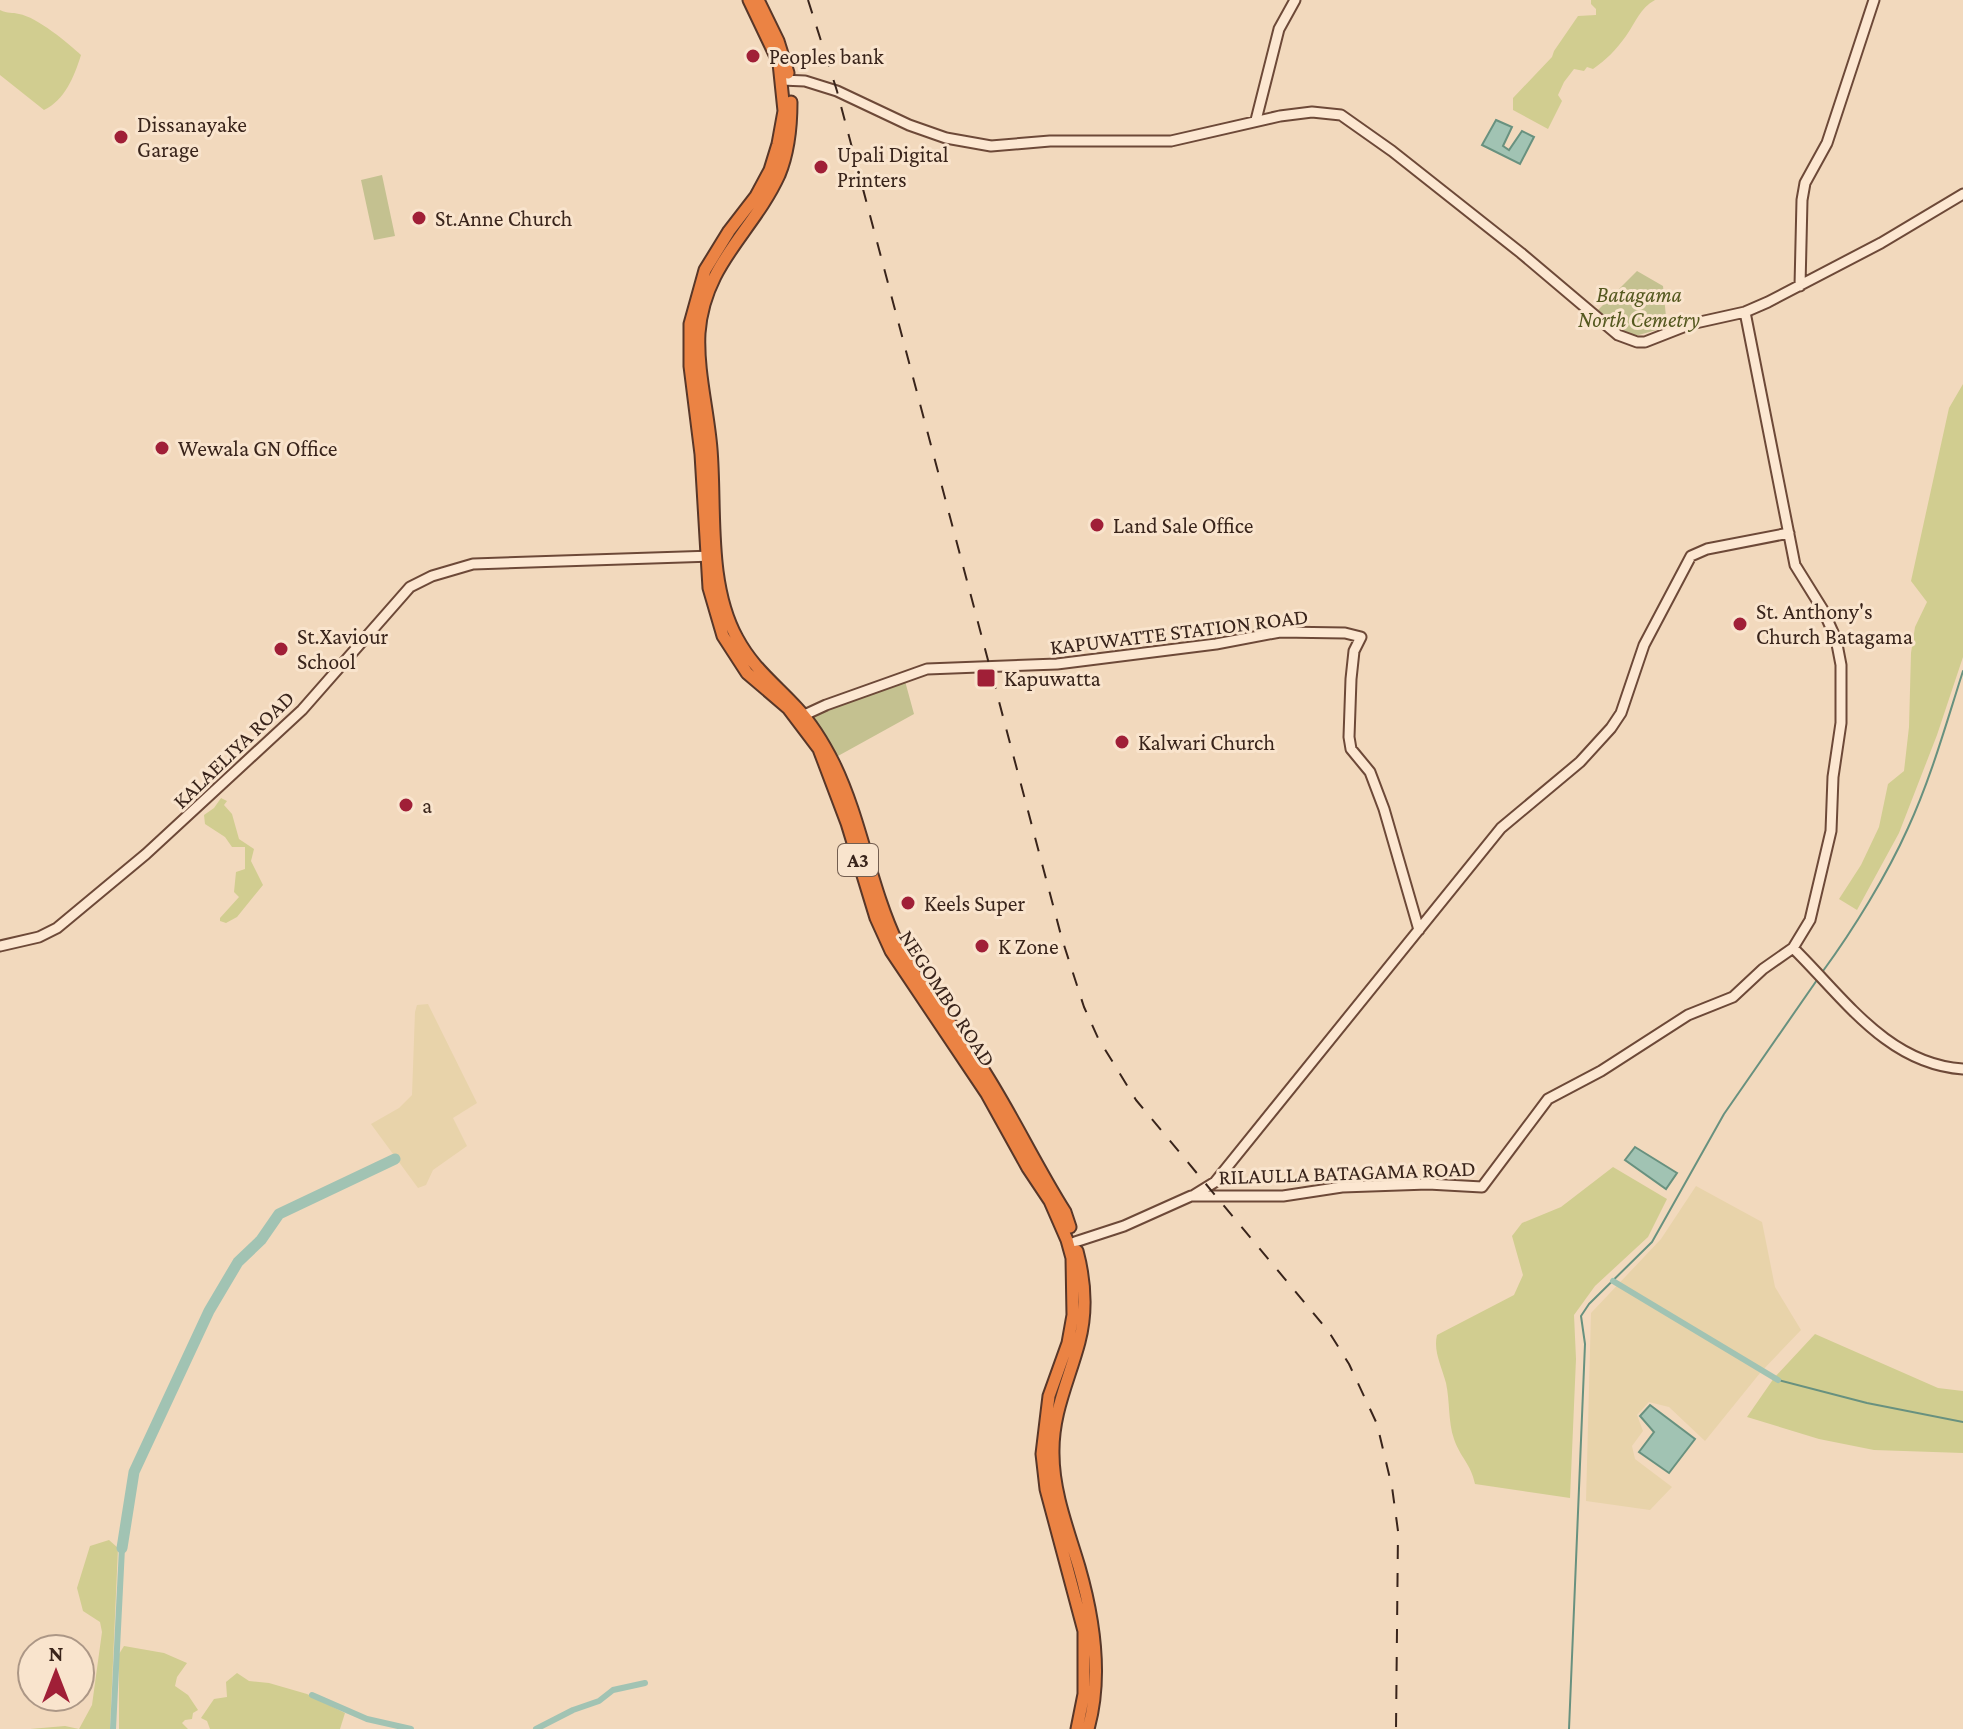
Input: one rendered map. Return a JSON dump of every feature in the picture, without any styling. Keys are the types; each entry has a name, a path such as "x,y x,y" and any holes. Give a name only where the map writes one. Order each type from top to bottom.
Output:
{"highway":[{"name":"NEGOMBO ROAD","path":"749,0 785,77"},
{"name":"NEGOMBO ROAD","path":"758,0 778,41 791,127 780,171 765,201 712,278 700,321 699,351 711,448 711,556 726,614 737,639 762,675 825,745 843,785 886,915 902,953 1001,1100 1065,1212 1075,1242 1083,1280 1083,1320 1057,1409 1053,1452 1059,1495 1094,1631 1095,1671 1088,1729"},
{"name":"NEGOMBO ROAD","path":"800,717 819,749 847,823 876,918 891,951 987,1094 1056,1211 1070,1249 1071,1330 1049,1396 1042,1454 1046,1489 1084,1631 1084,1694 1077,1729"}],"street":[{"path":"1256,120 1279,29 1295,0"},
{"path":"1800,286 1805,183 1827,143 1874,0"},
{"path":"785,77 837,91 909,125 971,144 1169,141 1256,120 1312,112 1341,115 1511,245 1618,335 1645,342 1691,324 1745,312 1881,243 1963,194"},
{"name":"RILAULLA BATAGAMA ROAD","path":"1075,1242 1124,1226 1191,1196 1283,1196 1342,1187 1428,1184 1482,1187 1548,1099 1601,1071 1688,1015 1733,997 1763,969 1793,948 1810,920 1831,831 1833,777 1841,709 1841,665 1836,639 1823,610 1795,565 1745,312"},
{"path":"1191,1196 1215,1182 1501,828 1580,762 1621,713 1644,645 1691,556 1707,549 1789,533"},
{"name":"KALAELIYA ROAD","path":"0,946 39,937 57,928 146,854 302,710 410,587 432,576 473,564 711,556"},
{"name":"KAPUWATTE STATION ROAD","path":"800,717 927,669 1057,664 1216,644 1280,632 1345,633 1361,637 1354,651 1351,679 1351,749 1370,772 1380,797 1419,930"},
{"path":"1793,948 1839,998 1884,1039 1942,1068 1963,1069"}],"shaded area":[{"path":"1591,0 1655,0 1642,11 1622,41 1602,62 1593,69 1574,69 1558,95 1562,101 1548,129 1513,110 1513,98 1552,57 1578,16 1596,15"},
{"path":"0,10 34,20 81,55 63,94 44,110 0,75"},
{"path":"1496,120 1512,127 1503,146 1509,150 1522,131 1534,137 1520,164 1482,145"},
{"path":"1963,384 1963,657 1899,833 1857,910 1839,899 1861,865 1879,827 1888,784 1904,771 1911,653 1915,627 1927,602 1911,581 1949,408"},
{"path":"221,798 227,801 224,805 232,814 239,839 254,849 251,861 263,885 237,917 226,923 220,918 239,897 234,892 236,872 245,869 245,847 232,847 225,837 205,824 204,815"},
{"path":"428,1004 477,1103 453,1118 467,1146 433,1170 426,1185 418,1188 371,1124 399,1108 412,1095 415,1012 417,1005"},
{"path":"1635,1147 1677,1173 1666,1189 1625,1160"},
{"path":"1613,1167 1667,1199 1648,1237 1595,1286 1574,1315 1576,1359 1570,1498 1475,1484 1452,1432 1446,1383 1437,1353 1437,1335 1514,1295 1523,1275 1512,1236 1522,1223 1561,1207"},
{"path":"1696,1186 1762,1222 1775,1287 1801,1330 1760,1373 1705,1441 1669,1407 1649,1402 1637,1415 1643,1431 1632,1446 1635,1459 1672,1487 1650,1510 1586,1501 1591,1313 1661,1239"},
{"path":"1815,1334 1938,1388 1963,1391 1963,1453 1874,1450 1819,1439 1747,1417 1774,1378"},
{"path":"1650,1405 1695,1439 1669,1473 1639,1452 1654,1432 1640,1416"},
{"path":"109,1540 118,1548 110,1729 79,1729 88,1713 96,1713 96,1676 102,1632 100,1622 83,1611 77,1588 90,1546"},
{"path":"124,1646 164,1653 187,1663 175,1686 188,1695 198,1710 193,1713 192,1719 182,1723 188,1729 119,1729 119,1654"},
{"path":"237,1673 249,1681 269,1683 307,1694 345,1713 340,1729 210,1729 207,1721 201,1718 214,1699 227,1697 226,1682"},
{"path":"65,1726 79,1729 30,1729"}],"green space":[{"path":"382,175 395,236 374,240 361,180"},
{"name":"Batagama North Cemetry","path":"1637,271 1663,286 1667,327 1635,336 1596,312"},
{"path":"905,681 914,714 838,756 810,718 869,693"}],"waterway":[{"path":"1823,971 1869,902 1908,828 1931,770 1963,671"},
{"path":"1569,1729 1585,1344 1581,1316 1589,1304 1652,1242 1724,1114 1817,980"},
{"path":"122,1548 134,1472 209,1311 238,1262 261,1240 279,1214 395,1159"},
{"path":"1613,1281 1778,1380"},
{"path":"1778,1380 1867,1403 1963,1422"},
{"path":"113,1729 122,1548"},
{"path":"536,1729 599,1701 613,1690 645,1683"},
{"path":"312,1695 367,1719 411,1729"}],"railway":[{"path":"808,0 837,91 1062,939 1084,1007 1098,1038 1136,1100 1329,1332 1349,1364 1377,1424 1392,1487 1398,1531 1396,1729"}],"place":[{"name":"Peoples bank","path":"753,56"},
{"name":"Dissanayake Garage","path":"121,137"},
{"name":"Upali Digital Printers","path":"821,167"},
{"name":"St.Anne Church","path":"419,218"},
{"name":"Wewala GN Office","path":"162,448"},
{"name":"Land Sale Office","path":"1097,525"},
{"name":"St. Anthony's Church Batagama","path":"1740,624"},
{"name":"St.Xaviour School","path":"281,649"},
{"name":"Kapuwatta","path":"986,678"},
{"name":"Kalwari Church","path":"1122,742"},
{"name":"a","path":"406,805"},
{"name":"Keels Super","path":"908,903"},
{"name":"K Zone","path":"982,946"}]}
